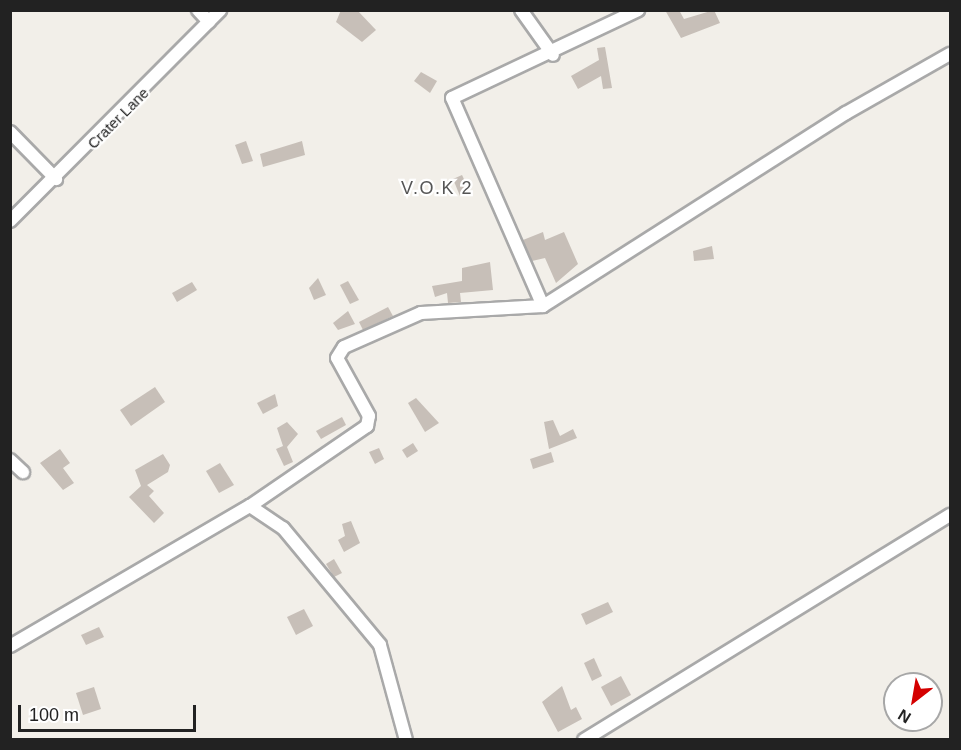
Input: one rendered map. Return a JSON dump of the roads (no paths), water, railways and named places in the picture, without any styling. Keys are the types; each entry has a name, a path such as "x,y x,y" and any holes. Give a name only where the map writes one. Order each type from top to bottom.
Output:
{"street":[{"path":"198,10 209,22"},
{"name":"Crater Lane","path":"10,221 56,179 220,10"},
{"path":"522,10 553,55"},
{"path":"543,306 452,98 553,55 638,10"},
{"path":"10,646 250,506 367,426 369,416 337,358 344,347 421,313 543,306 846,113 951,54"},
{"path":"10,132 56,179"},
{"path":"10,460 23,472"},
{"path":"250,506 283,528 380,645 406,740"},
{"path":"584,740 951,514"}],"district":[{"name":"V.O.K 2","path":"437,188"}]}
